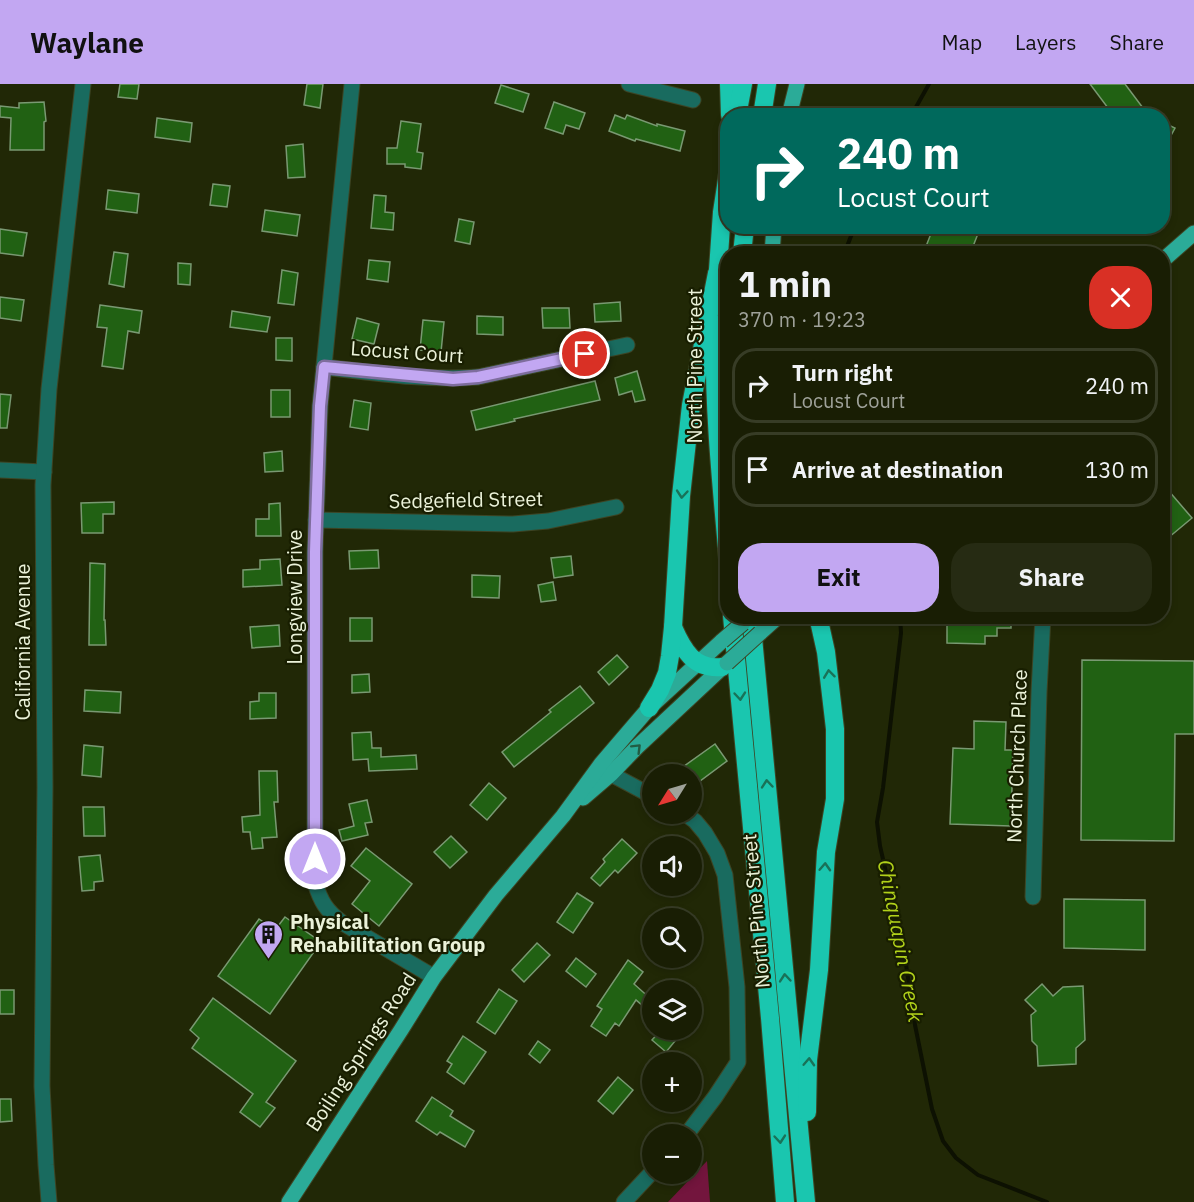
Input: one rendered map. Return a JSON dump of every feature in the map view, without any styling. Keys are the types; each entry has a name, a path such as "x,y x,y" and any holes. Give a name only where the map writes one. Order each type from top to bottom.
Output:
{"highway":[{"path":"729,84 730,108"},
{"path":"738,108 743,84"},
{"path":"763,108 767,84"},
{"name":"North Pine Street","path":"720,234 715,334 720,477"},
{"path":"650,708 667,674 673,627 681,496 691,405 717,273"},
{"name":"North Pine Street","path":"744,624 770,1018 785,1202"},
{"name":"North Pine Street","path":"745,624 806,1202"},
{"path":"804,1183 808,1060 819,970 826,852 835,799 835,729 826,652 820,624"},
{"path":"673,627 679,642 698,663 707,667 724,665"}],"main road":[{"path":"791,108 798,84"},
{"path":"1170,254 1194,233"},
{"name":"Boiling Springs Road","path":"289,1202 434,977 496,896 562,816 606,769 650,708 738,624"},
{"name":"Boiling Springs Road","path":"606,769 637,747 770,624"}],"street":[{"name":"California Avenue","path":"50,1202 42,1086 45,790 44,472 49,389 83,84"},
{"name":"Longview Drive","path":"352,84 320,406 316,520 315,883 320,898 329,912 341,922 434,977"},
{"path":"629,84 693,100"},
{"name":"Locust Court","path":"324,367 453,379 478,377 627,345"},
{"path":"0,470 44,472"},
{"name":"Sedgefield Street","path":"316,520 513,524 548,521 616,507"},
{"name":"North Church Place","path":"1034,897 1043,624"},
{"path":"606,769 642,790"},
{"path":"695,1124 738,1062 737,987 725,875 717,853 698,824"},
{"path":"624,1202 642,1183"}],"shaded area":[{"path":"707,1161 710,1202 668,1202 685,1184 702,1184 702,1166"}],"building":[{"path":"120,84 139,84 137,99 118,97"},
{"path":"307,84 323,84 320,108 304,105"},
{"path":"1090,84 1125,84 1143,108 1108,108"},
{"path":"501,85 529,94 523,112 495,103"},
{"path":"44,102 46,121 44,122 44,150 10,150 11,118 0,117 0,106 19,108 19,103"},
{"path":"554,102 585,113 579,129 566,125 563,134 545,128"},
{"path":"615,115 625,119 627,115 657,126 657,124 685,131 680,151 636,139 635,141 609,131"},
{"path":"157,118 192,123 190,142 155,137"},
{"path":"401,121 421,124 417,152 423,153 421,169 405,167 405,164 387,164 387,148 397,148"},
{"path":"1170,126 1175,128 1170,137"},
{"path":"303,144 305,177 288,178 286,146"},
{"path":"213,184 230,186 227,207 210,205"},
{"path":"108,190 139,194 137,213 106,209"},
{"path":"374,195 386,196 385,212 394,213 393,230 371,228"},
{"path":"265,210 300,215 297,236 262,231"},
{"path":"459,219 474,222 470,244 455,241"},
{"path":"0,229 27,233 23,256 0,253"},
{"path":"931,234 978,234 973,246 926,246"},
{"path":"114,252 128,254 124,287 109,284"},
{"path":"369,260 390,262 388,282 367,279"},
{"path":"178,263 191,264 190,285 178,284"},
{"path":"282,270 298,273 294,305 278,303"},
{"path":"0,297 24,300 21,321 0,318"},
{"path":"620,302 621,321 595,322 594,304"},
{"path":"100,305 142,311 139,333 128,331 123,369 102,366 107,328 97,327"},
{"path":"542,308 569,308 570,328 543,328"},
{"path":"232,311 270,317 267,332 230,327"},
{"path":"477,316 503,317 503,335 477,334"},
{"path":"357,318 379,324 374,344 352,339"},
{"path":"423,320 444,322 441,352 420,350"},
{"path":"276,338 292,338 292,361 276,360"},
{"path":"637,371 645,400 635,402 632,391 619,395 615,378"},
{"path":"595,381 600,400 476,430 471,411"},
{"path":"271,390 290,390 290,417 271,417"},
{"path":"0,394 11,395 7,428 0,428"},
{"path":"354,400 371,403 368,430 350,427"},
{"path":"282,451 283,471 265,472 264,453"},
{"path":"1170,492 1192,518 1170,536"},
{"path":"114,502 114,514 103,514 103,533 82,533 81,503"},
{"path":"280,503 281,536 256,536 256,519 269,519 269,504"},
{"path":"378,550 379,568 350,569 349,551"},
{"path":"571,556 573,575 554,578 551,558"},
{"path":"280,559 282,585 243,587 243,570 260,569 260,560"},
{"path":"90,563 105,564 106,645 89,645"},
{"path":"472,575 500,576 499,598 472,597"},
{"path":"553,582 556,600 541,602 538,585"},
{"path":"350,618 372,618 372,641 350,641"},
{"path":"947,624 1011,624 1011,628 997,628 997,636 985,636 985,644 947,643"},
{"path":"279,625 280,646 252,648 250,627"},
{"path":"617,655 628,667 609,685 598,672"},
{"path":"1082,660 1194,661 1194,734 1175,734 1174,841 1081,840"},
{"path":"369,674 370,692 352,693 352,675"},
{"path":"580,686 594,703 514,767 502,752"},
{"path":"85,690 121,692 120,713 84,711"},
{"path":"259,693 276,693 276,718 250,719 250,702 259,701"},
{"path":"974,721 1006,722 1005,750 1013,750 1011,826 950,824 953,748 974,749"},
{"path":"371,732 372,748 381,748 381,757 416,755 417,769 369,771 368,759 353,760 352,733"},
{"path":"715,744 727,761 702,780 702,764 687,764"},
{"path":"84,745 103,747 101,777 82,775"},
{"path":"259,771 277,771 278,802 274,802 277,837 262,838 263,848 252,849 250,832 243,832 242,817 260,815"},
{"path":"489,783 506,798 487,820 470,805"},
{"path":"367,800 372,822 365,823 368,835 342,841 339,830 354,826 349,804"},
{"path":"83,807 104,807 105,836 84,836"},
{"path":"451,836 467,852 450,868 434,852"},
{"path":"622,839 637,853 618,873 615,870 600,886 591,878 605,862 603,859"},
{"path":"366,848 412,884 379,926 352,904 370,881 351,866"},
{"path":"100,855 103,881 94,882 94,890 82,891 79,857"},
{"path":"577,893 593,903 573,933 557,922"},
{"path":"1064,899 1145,900 1145,950 1064,948"},
{"name":"Physical Rehabilitation Group","path":"285,917 321,942 270,1014 218,976 259,919 275,930"},
{"path":"537,943 550,955 524,982 512,970"},
{"path":"576,958 596,974 586,987 566,971"},
{"path":"628,960 643,972 634,984 642,991 642,1005 636,1000 619,1026 615,1023 606,1036 591,1026 602,1009 597,1006"},
{"path":"1042,984 1053,996 1063,987 1083,986 1085,1040 1076,1048 1076,1064 1038,1066 1037,1046 1032,1041 1031,1015 1036,1011 1025,1000"},
{"path":"499,989 517,1001 495,1034 477,1022"},
{"path":"0,990 14,990 14,1014 0,1014"},
{"path":"213,998 296,1061 266,1102 275,1108 260,1127 240,1112 253,1094 192,1048 199,1038 190,1030"},
{"path":"463,1036 486,1052 464,1084 447,1072 452,1064 447,1061"},
{"path":"652,1040 676,1040 666,1052"},
{"path":"538,1041 550,1050 540,1063 529,1054"},
{"path":"618,1077 633,1090 613,1114 598,1101"},
{"path":"432,1097 453,1111 450,1116 474,1131 465,1147 440,1132 437,1135 416,1121"},
{"path":"0,1099 11,1099 12,1121 0,1122"}],"waterway":[{"name":"Chinquapin Creek","path":"916,108 929,84"},
{"name":"Chinquapin Creek","path":"847,246 852,234"},
{"name":"Chinquapin Creek","path":"900,624 883,788 877,822 880,846 904,951 915,1025 932,1109 943,1141 956,1158 978,1175 1047,1202"}],"place":[{"name":"Physical Rehabilitation Group","path":"269,960"}],"route":[{"path":"315,859 315,552 320,406 324,367 453,379 478,377 585,354"}]}
